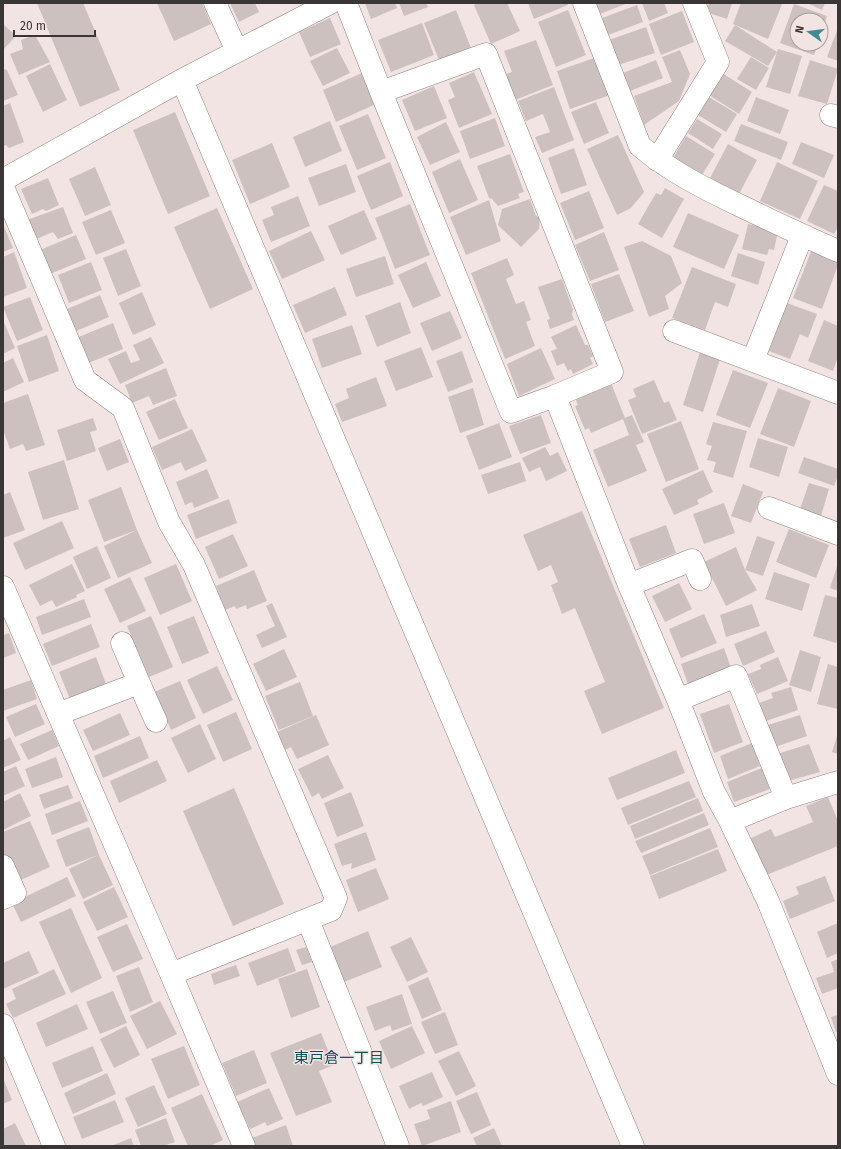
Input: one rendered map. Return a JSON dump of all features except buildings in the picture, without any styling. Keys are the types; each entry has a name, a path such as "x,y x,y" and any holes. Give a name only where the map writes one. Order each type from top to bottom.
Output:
{"street":[{"path":"215,3 238,51"},
{"path":"3,180 182,80 330,3"},
{"path":"346,3 381,92 512,412 612,372 486,54 381,92"},
{"path":"584,3 640,146 657,160 701,187 802,236 838,251"},
{"path":"657,160 718,62 694,3"},
{"path":"182,80 633,1146"},
{"path":"3,187 85,380 123,408 169,522 194,565 336,898 331,910 171,974"},
{"path":"753,360 802,236"},
{"path":"674,331 838,393"},
{"path":"555,396 629,585 678,700 714,792 730,821 768,901 838,1074"},
{"path":"769,508 838,534"},
{"path":"629,585 692,560 700,579"},
{"path":"3,587 244,1146"},
{"path":"122,643 156,722"},
{"path":"678,700 736,676 786,798"},
{"path":"58,714 139,683"},
{"path":"730,821 786,798 838,782"},
{"path":"3,866 15,893 3,898"},
{"path":"308,920 398,1146"},
{"path":"3,1025 54,1146"}],"district":[{"name":"東戸倉一丁目","path":"339,1058"}]}
